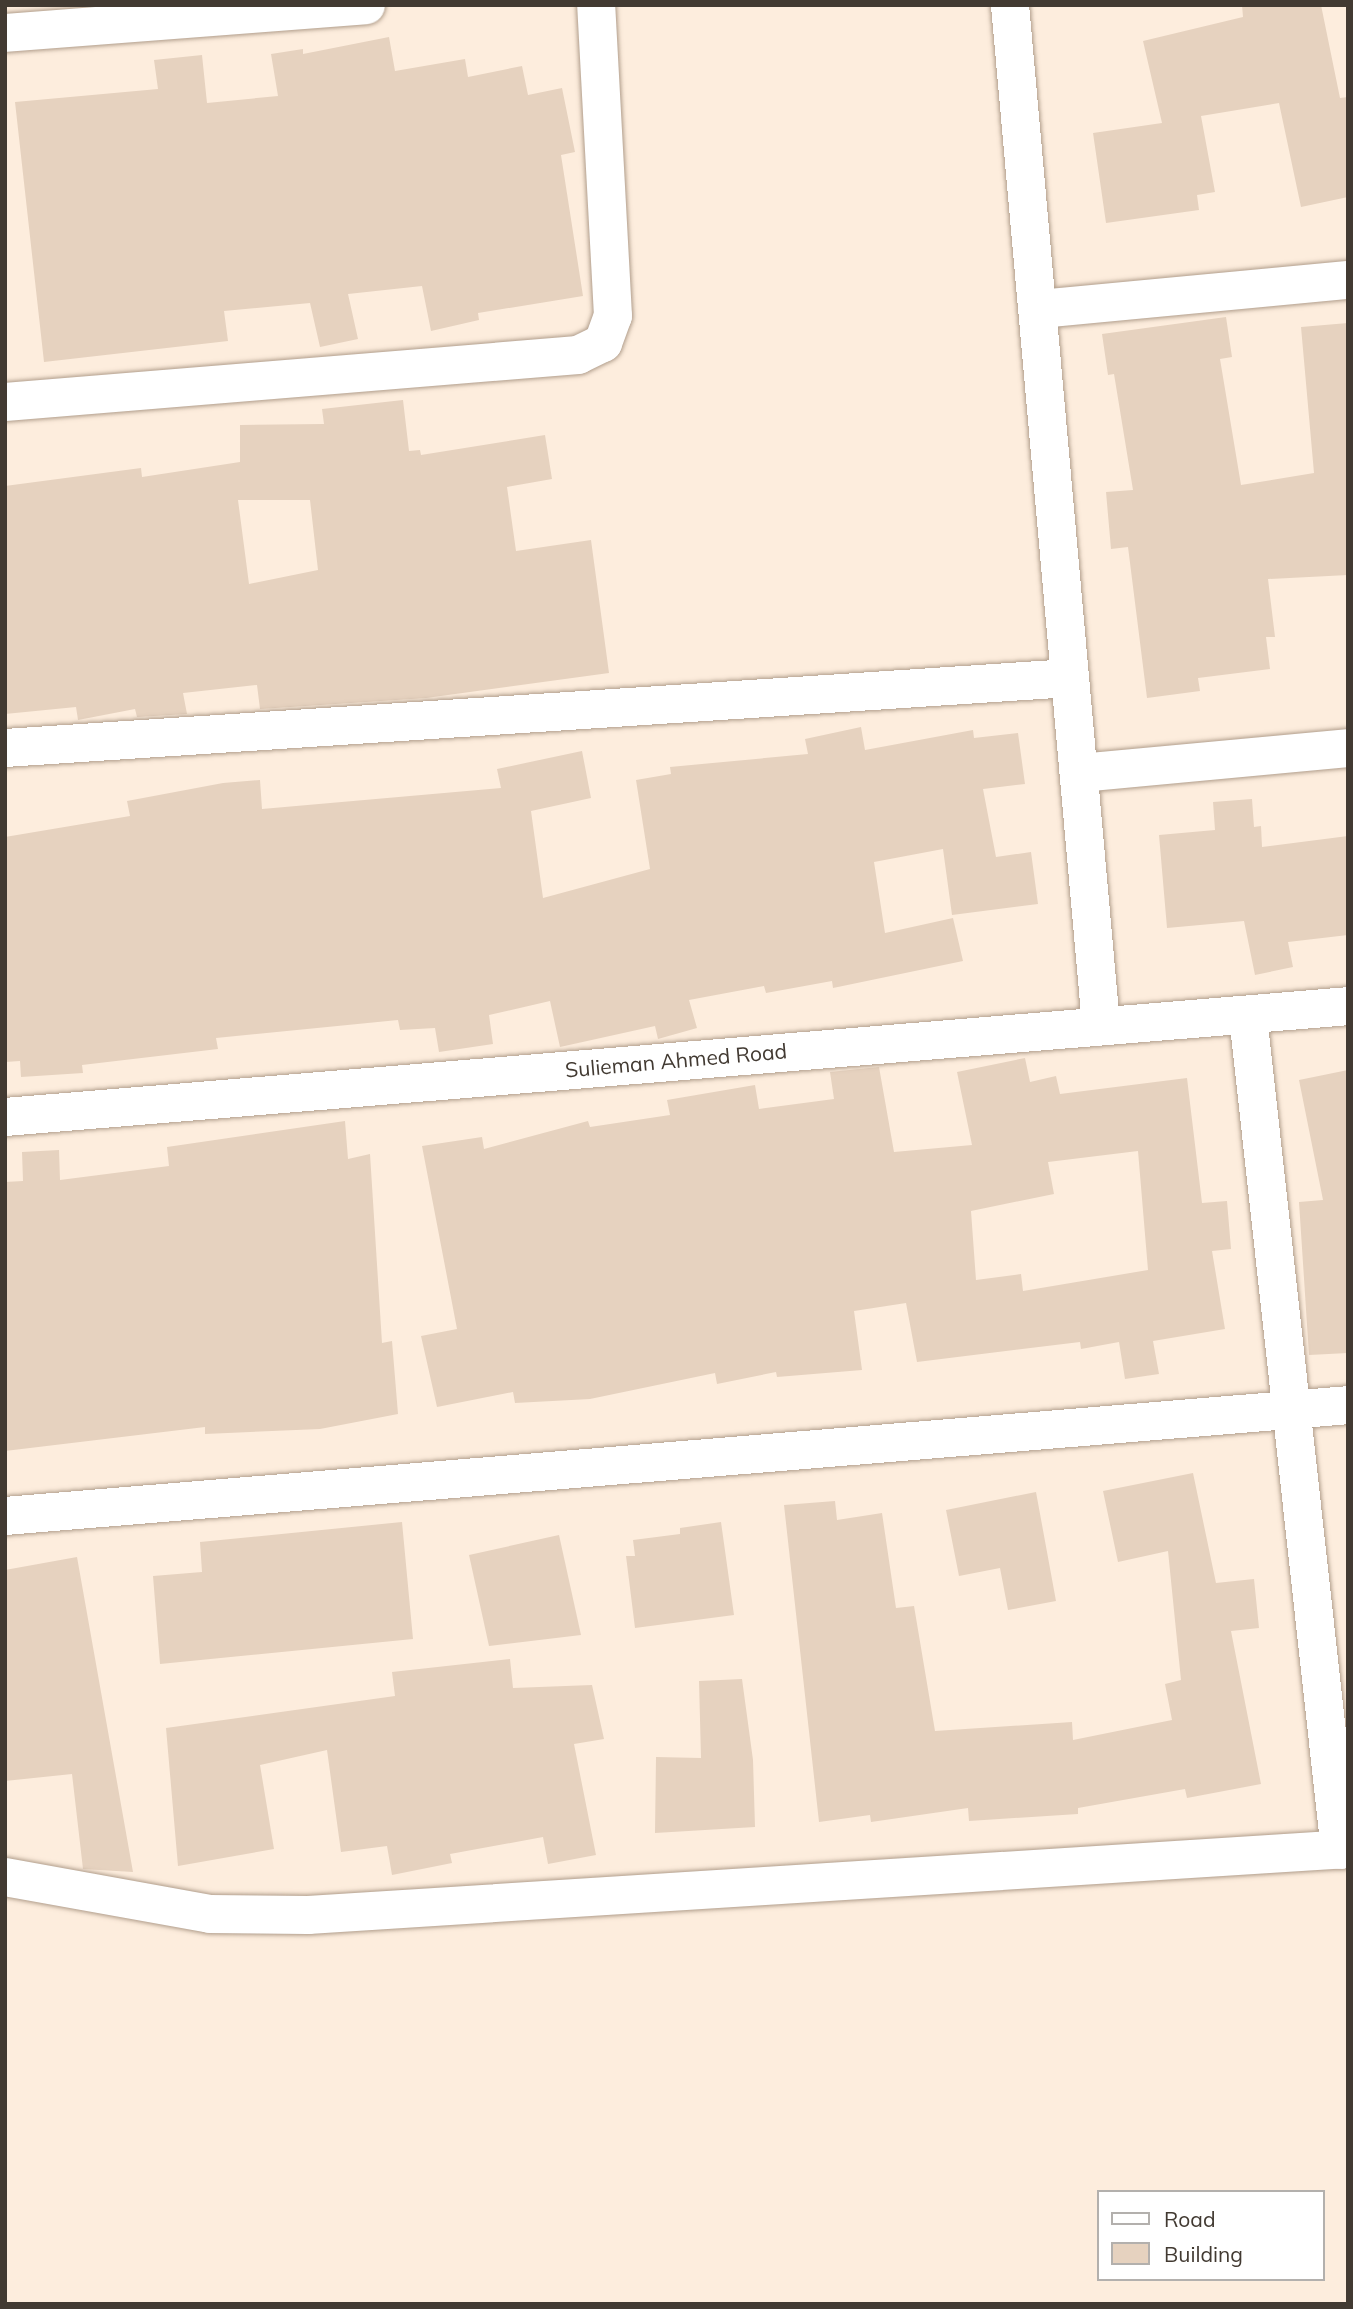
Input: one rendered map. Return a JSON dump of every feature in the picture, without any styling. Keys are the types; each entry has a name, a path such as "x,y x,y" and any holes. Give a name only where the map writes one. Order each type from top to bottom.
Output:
{"street":[{"path":"5,33 366,5"},
{"path":"5,402 578,355 603,343 613,316 596,5"},
{"path":"1010,5 1040,309 1069,678 1080,773 1101,1025"},
{"path":"1040,309 1348,280"},
{"path":"5,748 1069,678"},
{"path":"1080,773 1348,748"},
{"name":"Sulieman Ahmed Road","path":"5,1117 1348,1006"},
{"path":"5,1877 211,1914 308,1915 1344,1850 1289,1411 1248,1016"},
{"path":"5,1516 1348,1405"}],"building":[{"path":"1242,5 1321,5 1340,98 1348,97 1348,197 1301,207 1279,103 1201,116 1215,192 1197,195 1199,210 1106,223 1093,133 1162,123 1143,41 1243,17"},
{"path":"389,37 395,71 465,59 468,77 522,66 528,95 562,88 575,152 561,155 583,296 478,313 479,320 431,331 422,286 348,294 358,339 320,347 310,303 224,311 228,341 44,362 15,102 158,89 154,60 202,55 207,103 278,96 271,54 303,49 303,54"},
{"path":"1226,317 1232,357 1220,359 1241,485 1314,473 1301,327 1348,323 1348,575 1268,579 1275,637 1266,637 1270,669 1198,678 1200,691 1147,698 1128,547 1111,549 1106,492 1133,490 1114,374 1108,375 1102,334"},
{"path":"403,400 409,451 420,450 421,455 545,435 552,479 507,487 516,551 591,540 609,673 426,698 260,709 257,685 183,693 187,714 137,717 135,709 78,720 76,707 5,714 5,486 141,468 142,477 240,462 240,425 324,424 322,409","holes":["238,500 310,500 318,570 249,584"]},
{"path":"861,727 865,750 973,730 974,738 1018,733 1025,784 983,789 996,857 1031,852 1038,904 952,915 943,849 874,862 885,933 953,918 963,961 833,988 832,981 766,993 764,986 689,1000 697,1028 658,1039 655,1026 560,1047 550,1001 489,1015 493,1044 439,1052 435,1028 400,1030 398,1020 216,1038 218,1049 82,1065 83,1073 21,1077 20,1061 5,1062 5,837 130,816 127,801 223,783 260,780 262,809 501,788 497,769 582,751 591,798 531,811 543,898 650,869 636,780 671,774 670,767 808,754 805,739"},
{"path":"1252,799 1254,827 1261,826 1262,847 1348,836 1348,935 1288,942 1293,967 1255,975 1244,921 1167,928 1159,835 1215,830 1213,802"},
{"path":"1025,1058 1030,1082 1056,1076 1060,1094 1187,1078 1202,1203 1227,1201 1231,1249 1212,1251 1225,1329 1153,1341 1159,1374 1125,1379 1119,1342 1081,1349 1080,1342 917,1362 906,1303 854,1311 862,1370 777,1377 776,1372 717,1384 715,1373 590,1399 515,1403 513,1392 437,1407 421,1336 457,1329 422,1146 482,1137 484,1149 588,1121 590,1127 670,1115 667,1100 755,1085 759,1109 834,1099 830,1072 879,1067 894,1152 972,1145 957,1072","holes":["1138,1151 1148,1270 1023,1291 1021,1274 976,1280 971,1211 1054,1194 1048,1162"]},
{"path":"1348,1070 1348,1353 1309,1355 1299,1202 1323,1200 1299,1080"},
{"path":"345,1121 348,1159 370,1154 382,1343 392,1341 398,1414 320,1429 205,1434 205,1427 5,1451 5,1182 23,1181 22,1152 59,1150 60,1180 169,1166 167,1147"},
{"path":"1193,1473 1216,1583 1254,1579 1259,1628 1231,1631 1261,1784 1187,1798 1185,1789 1078,1808 1078,1814 969,1821 968,1808 871,1822 870,1815 819,1822 784,1505 835,1501 837,1520 882,1513 896,1608 914,1606 935,1731 1072,1722 1073,1740 1172,1720 1165,1684 1181,1680 1168,1551 1118,1562 1103,1491"},
{"path":"1036,1492 1056,1601 1008,1610 1000,1568 959,1576 946,1510"},
{"path":"402,1522 413,1639 160,1664 153,1576 202,1572 200,1542"},
{"path":"721,1522 734,1615 635,1628 626,1556 635,1556 633,1540 680,1534 680,1528"},
{"path":"559,1535 581,1635 489,1646 469,1555"},
{"path":"77,1557 133,1872 83,1869 72,1774 5,1781 5,1570"},
{"path":"510,1659 513,1688 592,1685 604,1739 574,1744 596,1855 548,1864 543,1837 450,1854 452,1863 392,1875 387,1846 341,1852 327,1750 260,1765 274,1849 178,1866 166,1728 395,1696 392,1672"},
{"path":"742,1679 753,1760 755,1827 655,1833 656,1757 701,1758 699,1681"}]}
